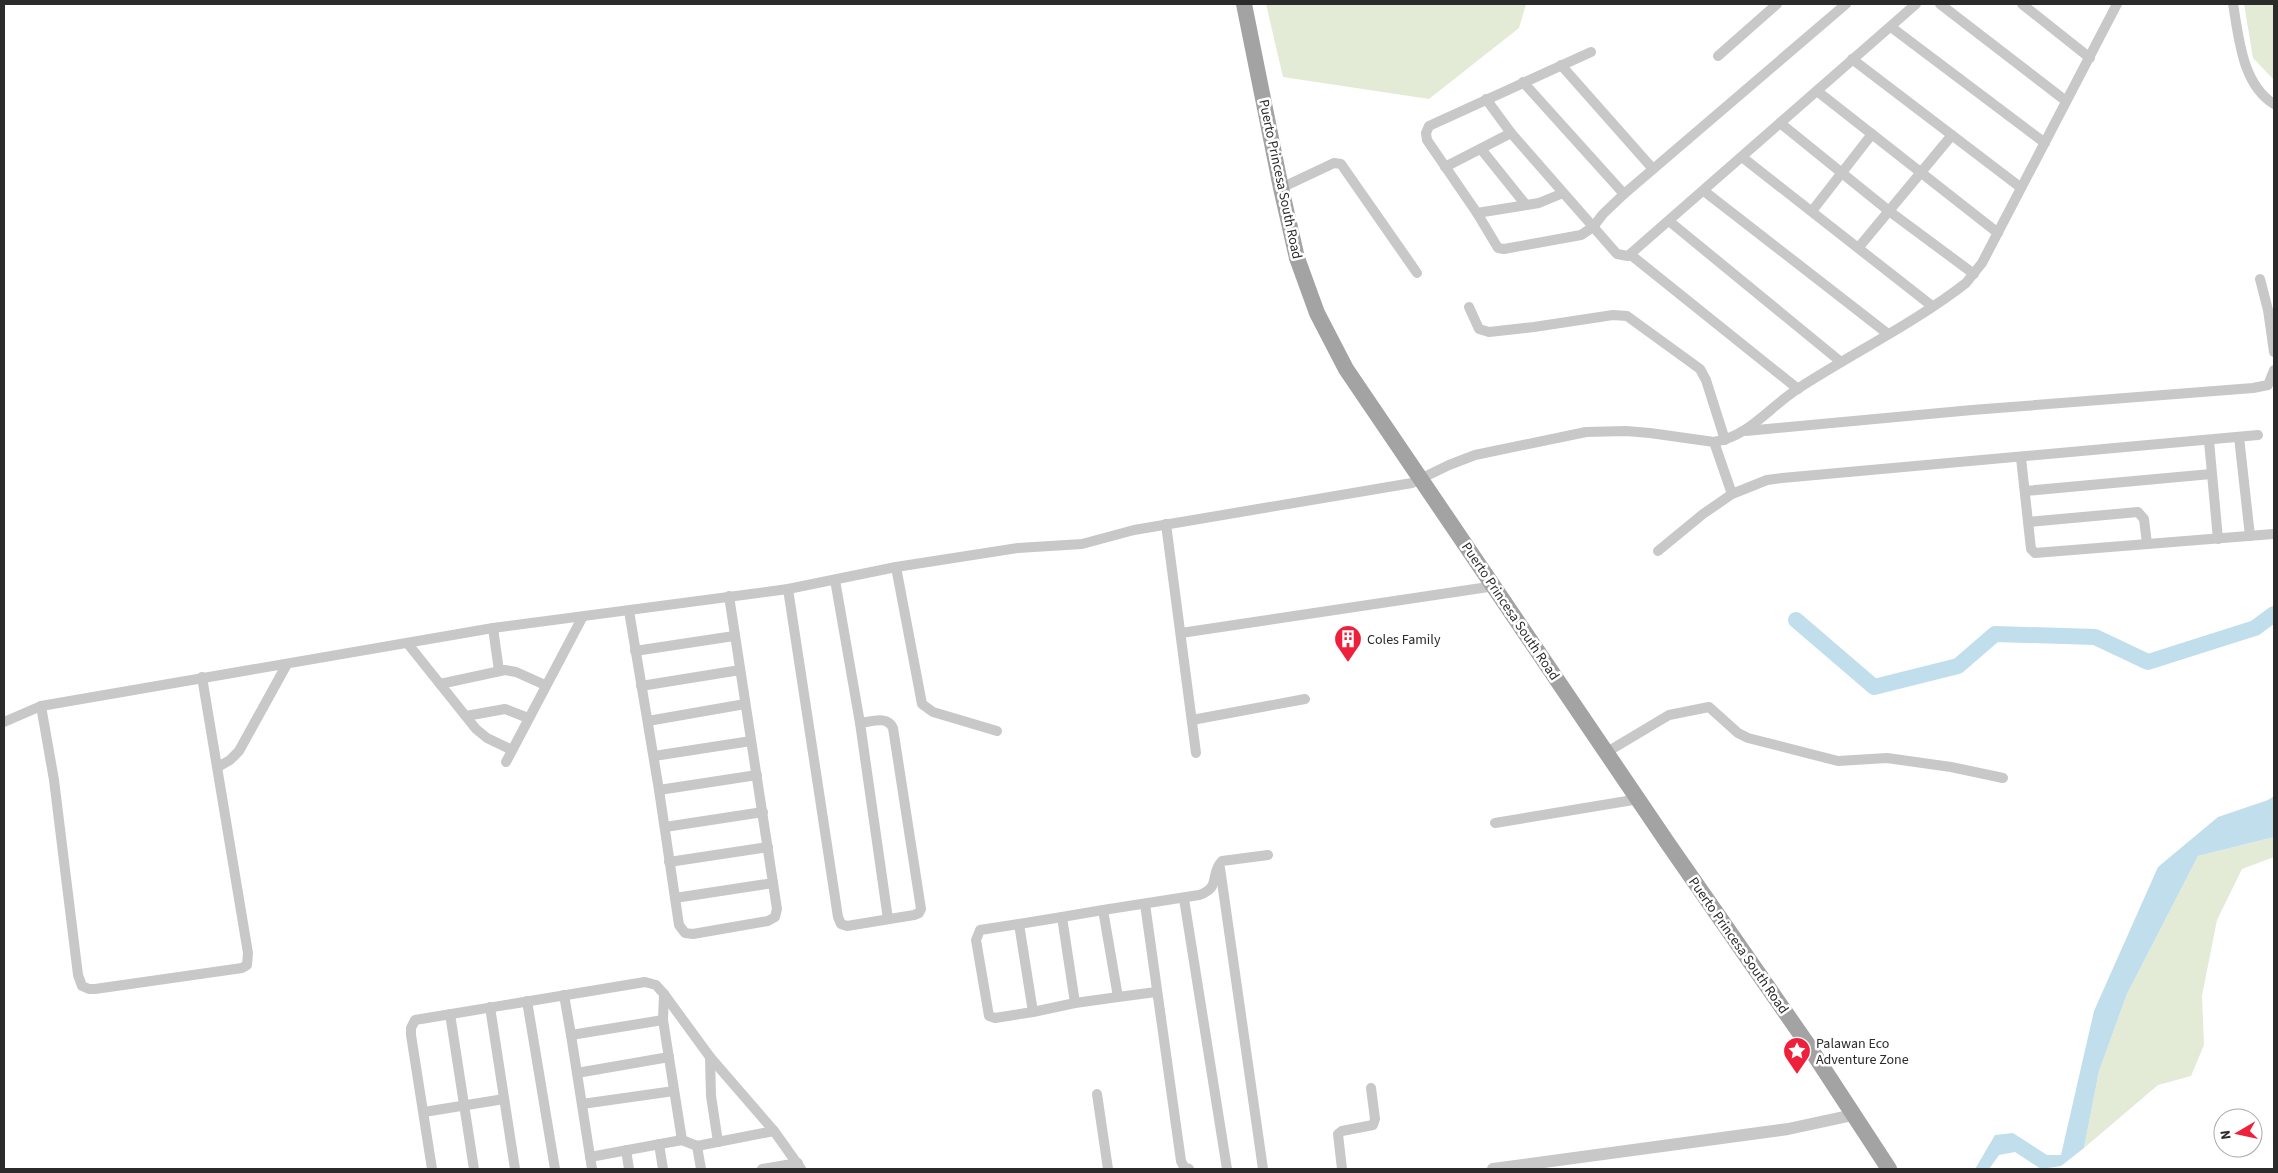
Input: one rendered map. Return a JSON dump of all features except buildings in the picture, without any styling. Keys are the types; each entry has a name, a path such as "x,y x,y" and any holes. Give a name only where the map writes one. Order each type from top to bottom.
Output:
{"main road":[{"name":"Puerto Princesa South Road","path":"1244,4 1281,188 1298,258 1317,313 1346,369 1806,1042 1889,1169"}],"street":[{"path":"1718,56 1777,4"},
{"path":"1591,52 1486,99 1429,126 1427,129 1427,140 1478,213 1495,246 1501,249 1581,235 1593,227 1603,214 1624,194 1846,4"},
{"path":"1486,99 1563,194 1617,254 1631,255 1916,4"},
{"path":"1940,4 2066,101"},
{"path":"2022,4 2090,58"},
{"path":"4,722 41,706 493,628 582,618 788,589 896,567 1018,548 1082,544 1134,530 1166,524 1400,485 1422,479 1449,465 1476,455 1586,432 1642,432 1714,442 1725,440 1746,431 1798,388 1957,291 1974,274 1998,232 2117,4"},
{"path":"2234,4 2245,63 2259,90 2273,103 2274,116"},
{"path":"1891,27 2045,143"},
{"path":"1852,59 2020,187"},
{"path":"1561,65 1653,170"},
{"path":"1523,82 1624,194"},
{"path":"1817,91 1998,232"},
{"path":"1780,123 1889,211 1974,274"},
{"path":"1445,167 1511,132"},
{"path":"1812,211 1872,134"},
{"path":"1859,247 1952,135"},
{"path":"1482,149 1526,205"},
{"path":"1742,157 1932,306"},
{"path":"1281,188 1334,163 1341,164 1417,273"},
{"path":"1704,191 1888,334"},
{"path":"1478,213 1545,201 1563,194"},
{"path":"1669,221 1841,362"},
{"path":"1631,255 1798,388"},
{"path":"2260,279 2268,310 2274,352"},
{"path":"1469,307 1479,329 1489,332 1613,315 1627,316 1700,369 1709,388 1725,440"},
{"path":"1746,431 1972,410 2253,388 2268,384 2274,370"},
{"path":"1658,551 1703,514 1732,494 1767,480 2258,435"},
{"path":"2239,437 2250,536"},
{"path":"2209,440 2218,539"},
{"path":"1714,442 1732,494"},
{"path":"2022,458 2031,549 2035,553 2273,534"},
{"path":"2025,491 2212,474"},
{"path":"2028,522 2138,512 2144,519 2146,544"},
{"path":"1166,524 1196,753"},
{"path":"896,567 922,704 933,712 997,731"},
{"path":"835,580 860,723 888,919"},
{"path":"1181,633 1495,586"},
{"path":"788,589 838,917 841,924 847,926 916,914 920,911 921,905 893,728 890,722 884,720 860,723"},
{"path":"628,611 660,790 679,925 681,930 689,934 712,931 772,920 778,909 729,596"},
{"path":"506,762 582,618"},
{"path":"493,628 499,671"},
{"path":"635,651 734,636"},
{"path":"408,644 482,734 512,750"},
{"path":"218,767 230,760 239,751 287,664"},
{"path":"641,686 740,670"},
{"path":"440,684 499,671 516,672 545,685"},
{"path":"41,706 54,780 78,975 84,988 95,989 242,968 247,965 248,953 202,677"},
{"path":"1192,720 1305,699"},
{"path":"648,721 745,704"},
{"path":"1608,752 1669,715 1709,708 1738,733 1748,738 1838,761 1887,758 1951,767 2003,778"},
{"path":"466,716 505,709 528,718"},
{"path":"654,756 751,742"},
{"path":"660,790 757,776"},
{"path":"1495,824 1639,799"},
{"path":"665,827 763,812"},
{"path":"669,862 768,847"},
{"path":"1156,992 1075,1003 995,1018 989,1016 976,935 980,930 1184,899 1210,890 1214,884 1220,863 1225,860 1268,855"},
{"path":"1220,863 1263,1169"},
{"path":"675,898 773,883"},
{"path":"1184,899 1227,1169"},
{"path":"1145,904 1181,1161 1184,1167 1189,1169"},
{"path":"1103,910 1118,997"},
{"path":"1062,917 1075,1003"},
{"path":"1019,924 1033,1012"},
{"path":"432,1169 411,1028 415,1020 645,982 656,985 664,994 710,1057 774,1131 799,1166"},
{"path":"664,994 663,1020 682,1140"},
{"path":"564,996 592,1169"},
{"path":"527,1001 555,1169"},
{"path":"490,1007 515,1169"},
{"path":"450,1014 474,1169"},
{"path":"571,1035 663,1020"},
{"path":"577,1073 669,1057"},
{"path":"710,1057 710,1096 718,1142"},
{"path":"1342,1169 1338,1134 1342,1131 1374,1125 1371,1088"},
{"path":"582,1104 674,1091"},
{"path":"1097,1094 1108,1169"},
{"path":"424,1112 504,1099"},
{"path":"1493,1169 1788,1129 1854,1115"},
{"path":"590,1157 682,1140 697,1146 774,1131"},
{"path":"659,1144 664,1169"},
{"path":"697,1146 701,1169"},
{"path":"626,1150 629,1169"},
{"path":"762,1169 799,1166"}],"green space":[{"path":"1266,4 1526,4 1519,28 1429,99 1283,77"},
{"path":"2244,4 2274,4 2274,80 2253,58"},
{"path":"2274,837 2274,857 2242,869 2217,920 2202,996 2204,1045 2191,1076 2158,1085 2084,1148 2099,1071 2127,994 2198,856"}],"water":[{"path":"2274,796 2274,837 2198,856 2127,994 2099,1071 2084,1148 2061,1166 2041,1169 2015,1152 1999,1155 1989,1169 1975,1169 1995,1135 2013,1133 2047,1155 2061,1155 2094,1011 2158,867 2218,817 2268,800"}],"waterway":[{"path":"1796,620 1874,687 1958,666 1995,634 2095,637 2148,662 2255,628 2274,614"}],"place":[{"name":"Coles Family","path":"1348,663"},
{"name":"Palawan Eco Adventure Zone","path":"1797,1075"}]}
